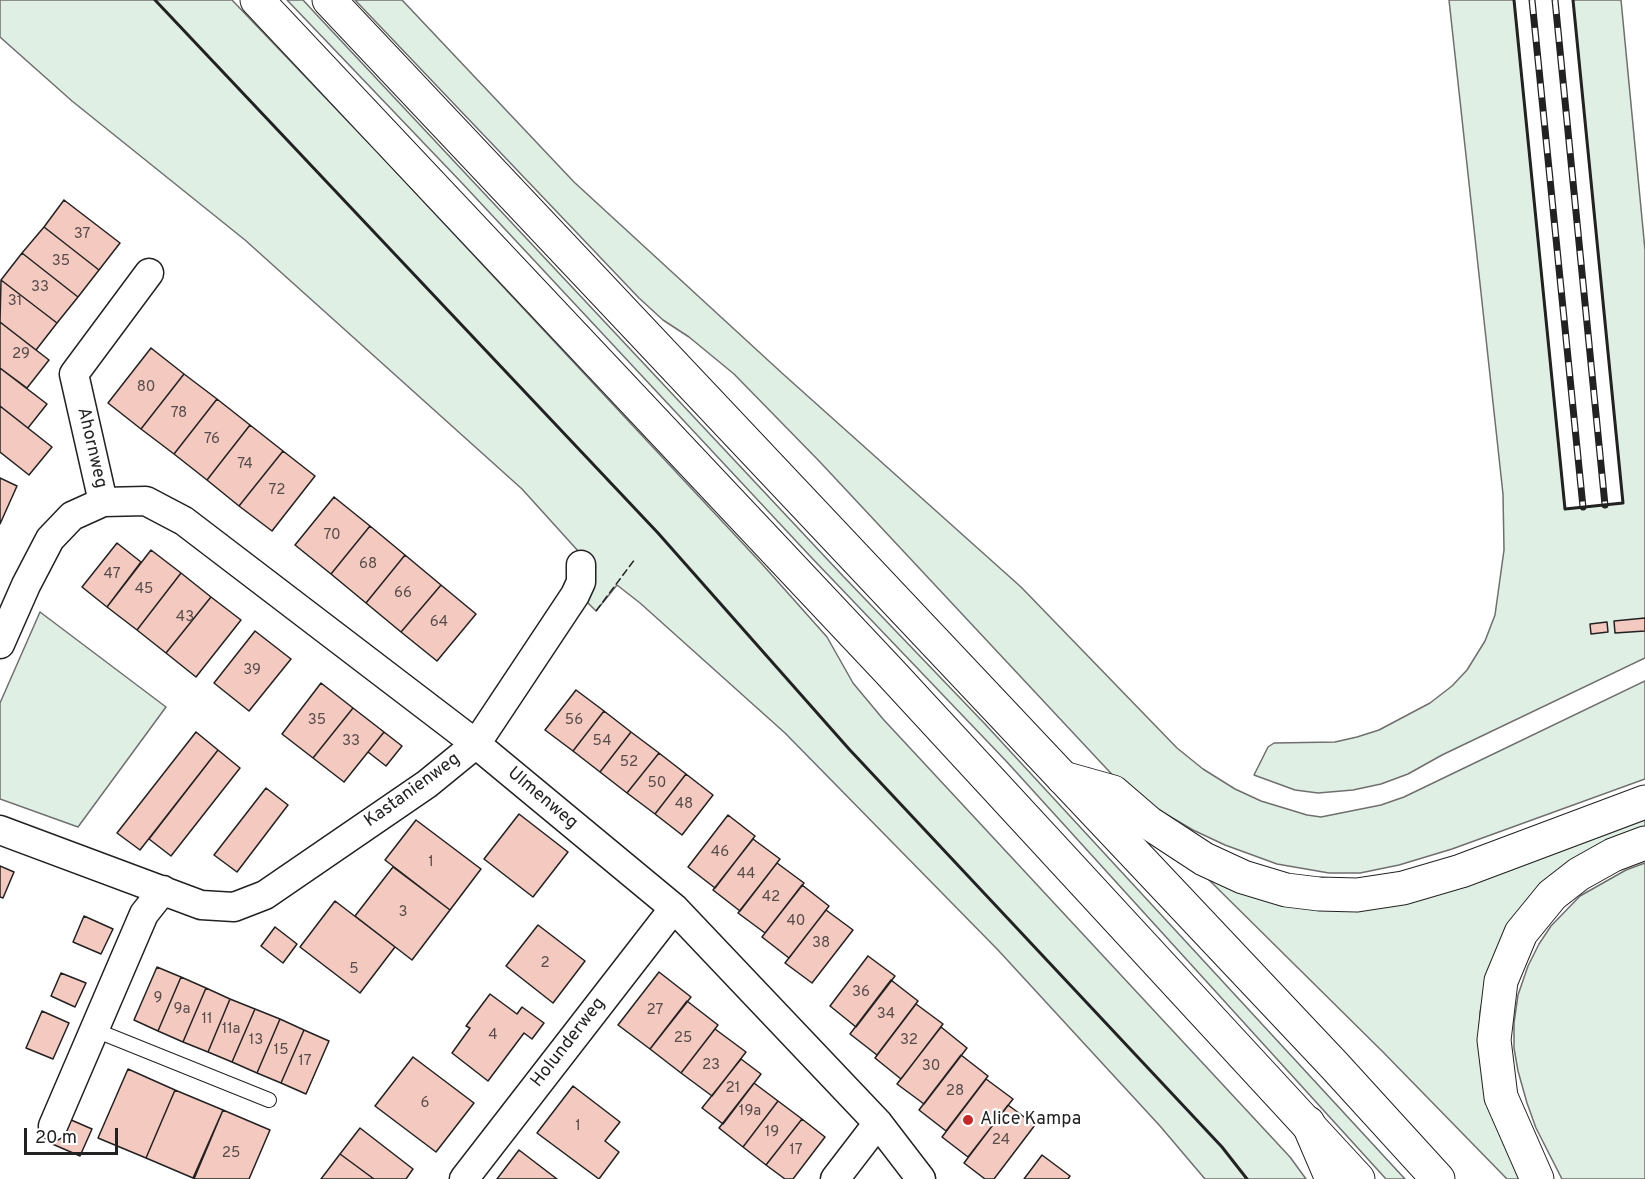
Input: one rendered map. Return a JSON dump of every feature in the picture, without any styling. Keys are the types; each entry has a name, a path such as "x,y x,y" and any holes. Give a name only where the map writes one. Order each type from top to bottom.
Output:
{"highway":[{"path":"257,0 889,671 1358,1179"},
{"path":"329,0 1334,1065 1438,1179"},
{"path":"1063,778 1113,792 1149,823 1204,859 1243,877 1286,890 1319,894 1357,895 1403,888 1461,871 1645,802"},
{"path":"1537,1179 1501,1097 1494,1040 1501,981 1521,933 1552,895 1587,869 1613,855 1645,843"},
{"path":"1308,1123 1332,1179"}],"street":[{"name":"Ahornweg","path":"0,644 50,539 72,516 103,502 74,374 149,273"},
{"name":"Ulmenweg","path":"103,502 146,501 184,521 476,744 674,908 878,1123 921,1179"},
{"name":"Kastanienweg","path":"0,830 201,905 234,907 265,895 427,784 476,744 575,595 581,582 581,565"},
{"path":"53,1126 144,914 163,890"},
{"name":"Holunderweg","path":"464,1179 674,908"},
{"path":"835,1179 878,1123"}],"lane":[{"path":"95,1030 269,1100"}],"green space":[{"path":"0,0 232,0 762,564 827,637 853,683 883,719 1290,1157 1306,1179 1205,1179 1160,1126 998,950 785,733 617,585 596,611 581,596 579,552 522,489 245,240 72,101 0,37"},
{"path":"287,0 303,0 843,576 985,724 1405,1179 1386,1179 1007,762"},
{"path":"355,0 402,0 574,182 783,374 1021,587 1177,748 1203,769 1235,789 1261,801 1321,817 1381,805 1404,797 1645,681 1645,779 1452,849 1399,865 1360,873 1329,873 1277,864 1225,845 1164,813 1120,783 820,462 734,374 689,337 663,320 639,298"},
{"path":"1449,0 1514,0 1565,509 1623,503 1573,0 1621,0 1645,250 1645,658 1442,755 1408,774 1381,784 1353,790 1318,793 1295,790 1254,775 1268,747 1274,743 1335,742 1357,737 1379,730 1430,703 1452,686 1467,670 1485,641 1495,615 1504,550 1503,494"},
{"path":"40,612 166,707 78,827 0,799 0,703"},
{"path":"1645,816 1645,829 1633,832 1486,985 1480,1012 1479,1034 1521,1179 1507,1179 1383,1052 1207,878 1301,905"},
{"path":"1645,863 1645,1179 1562,1179 1536,1128 1518,1071 1514,1048 1514,1023 1518,995 1528,966 1551,926 1580,896 1626,870"}],"building":[{"path":"64,200 120,243 99,270 44,227"},
{"path":"44,227 99,270 78,297 22,253"},
{"path":"22,253 78,297 57,323 1,280"},
{"path":"1,280 57,323 36,350 0,322"},
{"path":"0,322 49,360 27,388 0,368"},
{"path":"151,348 184,374 141,429 108,403"},
{"path":"0,368 47,404 28,428 0,406"},
{"path":"184,374 217,399 174,454 141,429"},
{"path":"217,399 250,425 207,480 174,454"},
{"path":"0,406 52,447 29,475 0,452"},
{"path":"250,425 283,451 239,506 207,480"},
{"path":"283,451 315,476 272,531 239,506"},
{"path":"0,478 17,486 0,524"},
{"path":"334,497 370,526 331,574 295,545"},
{"path":"370,526 405,555 366,603 331,574"},
{"path":"117,543 141,562 107,607 82,587"},
{"path":"151,550 181,573 137,630 107,607"},
{"path":"405,555 441,585 401,632 366,603"},
{"path":"181,573 211,597 166,653 137,630"},
{"path":"441,585 476,614 437,661 401,632"},
{"path":"211,597 241,620 196,677 166,653"},
{"path":"1645,618 1645,631 1615,633 1614,621"},
{"path":"1607,622 1608,632 1591,634 1590,624"},
{"path":"255,631 291,659 249,711 214,683"},
{"path":"321,683 353,708 313,758 282,734"},
{"path":"576,690 604,711 573,751 545,730"},
{"path":"353,708 384,732 344,782 313,758"},
{"path":"604,711 631,732 600,772 573,751"},
{"path":"196,732 218,750 140,850 117,833"},
{"path":"384,732 402,746 386,766 368,752"},
{"path":"631,732 659,753 627,793 600,772"},
{"path":"218,750 240,768 171,856 149,839"},
{"path":"659,753 686,774 655,814 627,793"},
{"path":"686,774 713,795 682,835 655,814"},
{"path":"266,788 288,805 237,872 214,855"},
{"path":"519,814 568,852 533,897 484,859"},
{"path":"728,815 755,836 715,888 688,867"},
{"path":"416,820 481,869 450,910 385,860"},
{"path":"753,839 780,859 740,911 713,890"},
{"path":"777,863 804,883 765,933 738,913"},
{"path":"0,866 14,872 3,898 0,897"},
{"path":"393,867 450,910 412,960 355,916"},
{"path":"802,885 829,906 789,958 762,937"},
{"path":"335,901 395,947 360,993 300,947"},
{"path":"826,910 853,930 812,983 785,963"},
{"path":"84,916 113,929 101,954 73,942"},
{"path":"538,925 585,961 553,1003 506,966"},
{"path":"275,927 297,944 283,963 261,946"},
{"path":"868,956 895,976 856,1027 830,1006"},
{"path":"157,967 181,977 158,1031 134,1020"},
{"path":"659,972 691,997 650,1049 618,1025"},
{"path":"61,973 86,983 75,1007 51,996"},
{"path":"181,977 206,988 183,1042 158,1031"},
{"path":"891,980 918,1001 877,1055 850,1034"},
{"path":"206,988 230,999 208,1052 183,1042"},
{"path":"490,994 517,1014 522,1007 544,1023 532,1039 524,1033 488,1081 452,1053 470,1028 466,1026"},
{"path":"230,999 255,1009 232,1062 208,1052"},
{"path":"687,1001 718,1025 681,1073 650,1049"},
{"path":"916,1004 943,1024 901,1079 875,1058"},
{"path":"255,1009 280,1019 257,1073 232,1062"},
{"path":"42,1011 69,1023 53,1059 26,1048"},
{"path":"280,1019 304,1030 281,1083 257,1073"},
{"path":"941,1027 967,1048 924,1104 897,1084"},
{"path":"715,1029 746,1052 712,1096 681,1073"},
{"path":"304,1030 329,1041 306,1094 281,1083"},
{"path":"961,1055 988,1076 946,1131 919,1110"},
{"path":"413,1057 474,1103 436,1152 375,1106"},
{"path":"741,1059 761,1074 723,1124 702,1108"},
{"path":"128,1069 175,1090 146,1158 98,1138"},
{"path":"986,1079 1013,1099 968,1157 942,1137"},
{"path":"754,1083 778,1101 743,1147 719,1128"},
{"path":"573,1086 620,1122 605,1141 619,1152 599,1179 537,1133"},
{"path":"175,1090 223,1110 193,1178 146,1158"},
{"path":"778,1101 802,1119 766,1165 743,1147"},
{"path":"1008,1105 1035,1125 994,1179 985,1179 964,1163"},
{"path":"223,1110 270,1130 249,1179 194,1179"},
{"path":"62,1116 92,1129 80,1156 50,1143"},
{"path":"802,1119 825,1137 793,1179 785,1179 766,1165"},
{"path":"360,1128 413,1169 406,1179 374,1179 340,1154"},
{"path":"519,1150 557,1179 497,1179"},
{"path":"340,1154 374,1179 321,1179"},
{"path":"1042,1155 1070,1176 1068,1179 1024,1179"}],"railway":[{"path":"1532,0 1583,507"},
{"path":"1555,0 1605,505"}],"fence":[{"path":"596,611 635,559"}],"wall":[{"path":"155,0 658,533 849,749 1222,1147 1247,1179"},
{"path":"1514,0 1565,509 1623,503 1573,0"}],"place":[{"name":"Alice Kampa","path":"968,1120"}]}
